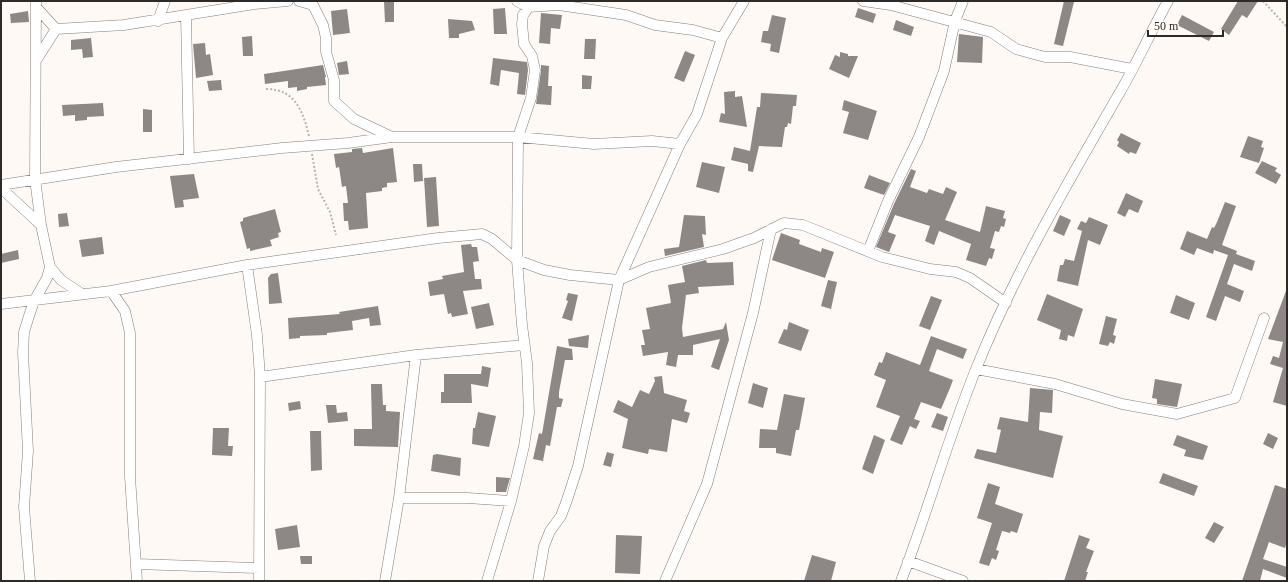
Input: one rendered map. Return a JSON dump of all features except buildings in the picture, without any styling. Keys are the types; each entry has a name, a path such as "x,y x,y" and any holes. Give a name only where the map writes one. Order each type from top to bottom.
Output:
{"street":[{"path":"158,21 165,1"},
{"path":"56,29 124,25 158,21 254,4 288,1"},
{"path":"306,1 313,5 323,25 326,38 326,52 334,80 334,101 354,119 392,137"},
{"path":"517,1 530,4 558,5 626,15 655,25 693,30 722,38"},
{"path":"538,581 544,546 550,530 560,516 567,500 578,466 619,280 680,144 698,114 722,38 744,1"},
{"path":"863,1 891,5 955,21 991,32 1016,49 1045,57 1070,57 1132,69"},
{"path":"868,251 888,201 919,137 944,70 955,21 963,1"},
{"path":"900,581 976,369 1006,303 1060,195 1077,168 1095,132 1132,69 1168,1"},
{"path":"36,4 56,29"},
{"path":"36,4 35,179 41,225 50,267 61,280 82,294"},
{"path":"487,581 511,501 524,446 529,413 529,392 517,260 518,137 531,98 535,70 532,56 524,44 523,15 530,4"},
{"path":"186,15 189,159"},
{"path":"36,59 56,29"},
{"path":"1,185 116,167 392,137 518,137 594,144 652,141 680,144"},
{"path":"1,188 41,225"},
{"path":"1,304 111,290 247,265 438,238 482,234 492,239 517,260 544,270 563,274 619,280 650,267 723,249 754,238 771,228 784,223 803,225 882,256 930,268 956,272 970,278 1006,303"},
{"path":"665,581 707,484 753,313 771,228"},
{"path":"247,265 257,335 260,377 259,581"},
{"path":"30,581 24,507 28,451 23,353 24,332 34,301 42,288 50,267"},
{"path":"111,290 125,311 130,332 130,477 137,581"},
{"path":"976,369 1055,384 1122,404 1177,414 1235,398 1264,318"},
{"path":"260,377 416,355 524,345"},
{"path":"385,581 400,498 416,355"},
{"path":"400,498 468,498 511,501"},
{"path":"908,561 963,581"},
{"path":"136,564 259,568"}],"path":[{"path":"1263,1 1287,27"}]}
